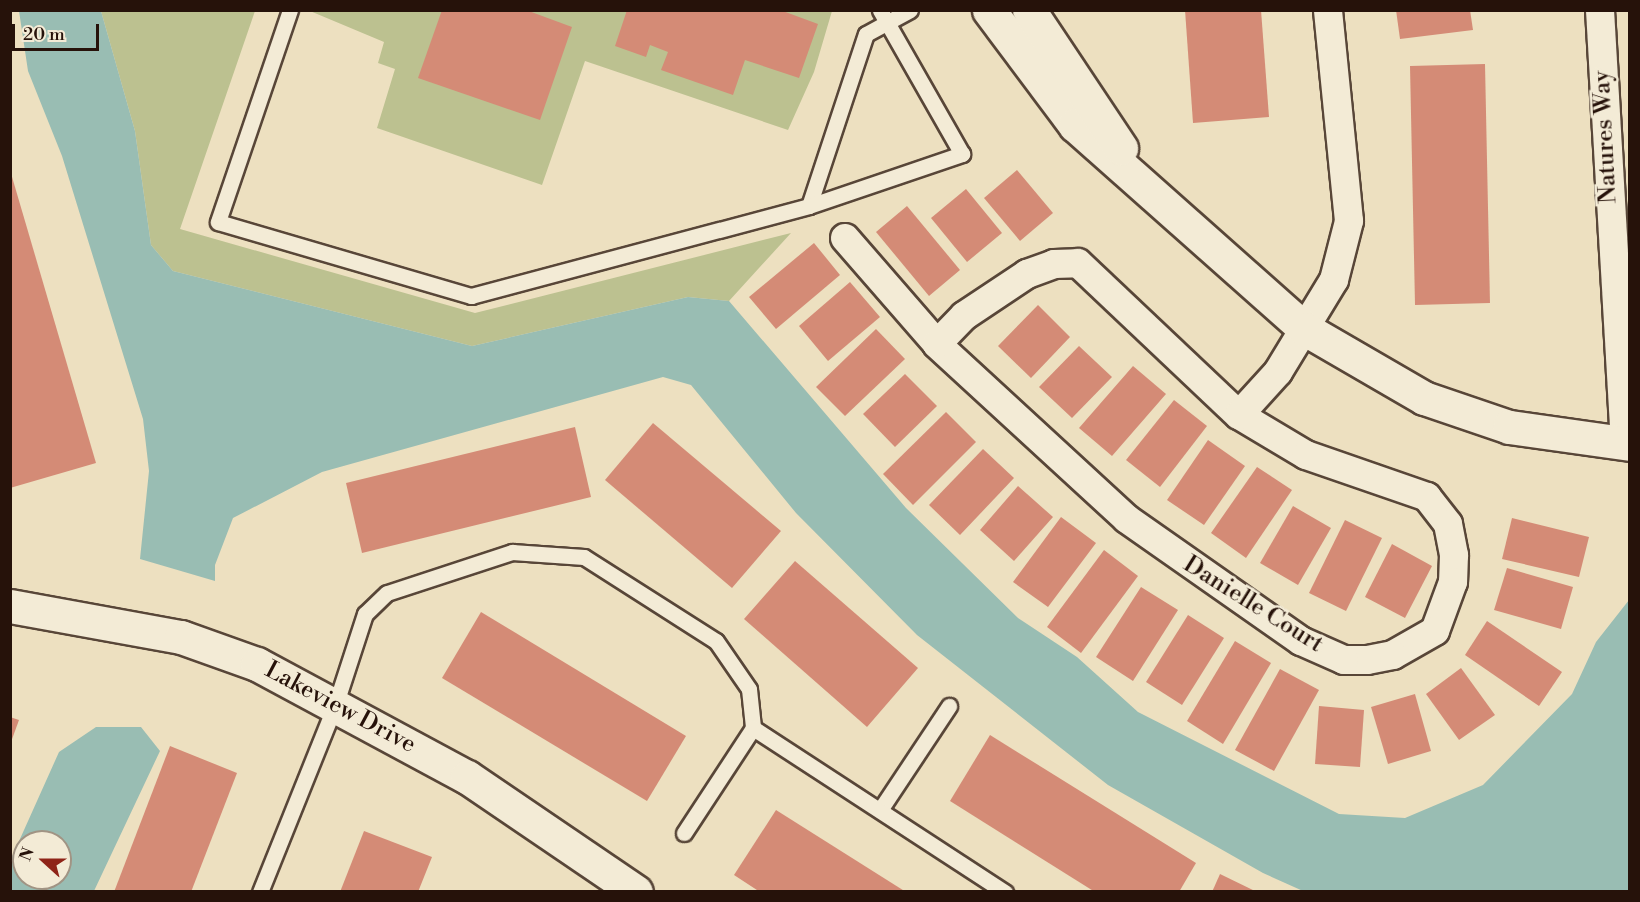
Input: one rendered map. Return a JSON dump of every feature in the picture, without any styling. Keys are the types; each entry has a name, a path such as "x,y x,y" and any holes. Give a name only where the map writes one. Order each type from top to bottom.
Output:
{"street":[{"path":"989,10 1075,125 1175,219 1305,329 1424,398 1509,427 1628,443"},
{"path":"1029,10 1112,136 1175,219"},
{"path":"1239,415 1278,372 1334,280 1349,221 1328,10"},
{"name":"Natures Way","path":"1600,10 1628,443"},
{"name":"Danielle Court","path":"845,238 937,344 1127,519 1301,641 1344,660 1366,660 1394,655 1435,631 1453,582 1454,555 1448,524 1427,497 1306,455 1239,415 1078,263 1054,264 1027,274 964,316 937,344"},
{"name":"Lakeview Drive","path":"10,606 181,637 257,664 336,703 467,777 636,891"}],"lane":[{"path":"290,10 218,222 471,296 809,206 962,154 884,16"},
{"path":"809,206 866,34 884,16 910,10"},
{"path":"260,891 336,703 365,614 387,593 512,552 584,557 716,641 749,689 753,728 684,833"},
{"path":"880,810 949,706"},
{"path":"753,728 1005,891"}],"green space":[{"path":"101,11 255,11 180,229 475,313 791,233 729,301 688,297 472,346 173,271 151,245 135,131"},
{"path":"310,11 832,11 814,72 788,130 585,61 542,185 377,128 395,69 378,63 384,42"}],"water":[{"path":"19,11 101,11 135,131 151,245 173,271 472,346 688,297 729,301 906,508 1018,618 1077,657 1138,712 1339,814 1405,818 1483,785 1572,694 1596,642 1629,600 1629,891 1303,891 1263,873 1108,785 917,635 796,513 691,385 663,377 322,472 233,518 215,565 215,581 140,559 149,471 143,419 62,156 28,71"},
{"path":"96,727 141,727 160,751 94,891 11,891 12,857 12,890 72,890 72,830 24,830 59,752"}],"building":[{"path":"442,10 526,10 572,27 540,120 418,78"},
{"path":"627,10 780,10 818,24 799,78 745,60 733,95 661,70 668,52 650,45 646,57 615,46"},
{"path":"1185,10 1261,10 1269,117 1193,123"},
{"path":"1396,10 1470,10 1473,30 1400,39"},
{"path":"1485,64 1490,303 1415,305 1410,66"},
{"path":"10,170 96,463 10,488"},
{"path":"1017,170 1053,213 1020,241 984,198"},
{"path":"966,189 1002,233 967,262 931,218"},
{"path":"907,206 960,270 929,296 876,232"},
{"path":"814,243 840,275 776,329 749,297"},
{"path":"850,282 880,317 828,361 799,326"},
{"path":"1038,305 1070,337 1031,378 998,346"},
{"path":"876,329 905,359 845,416 816,387"},
{"path":"1079,346 1112,377 1072,418 1039,387"},
{"path":"1133,366 1166,394 1112,456 1079,428"},
{"path":"905,374 937,406 895,447 863,414"},
{"path":"1174,400 1207,426 1160,487 1126,460"},
{"path":"946,412 976,442 913,505 883,474"},
{"path":"653,423 781,531 732,588 605,480"},
{"path":"575,427 591,497 362,553 346,483"},
{"path":"1208,440 1245,466 1204,525 1167,500"},
{"path":"983,449 1014,478 960,535 929,505"},
{"path":"1257,467 1292,490 1246,558 1211,533"},
{"path":"1018,486 1053,517 1014,561 980,530"},
{"path":"1293,506 1331,528 1298,585 1260,563"},
{"path":"1061,517 1096,543 1048,607 1013,582"},
{"path":"1512,518 1589,537 1579,577 1502,559"},
{"path":"1345,520 1382,538 1346,611 1309,593"},
{"path":"1392,544 1432,566 1405,618 1365,597"},
{"path":"1104,550 1138,576 1081,653 1047,627"},
{"path":"795,561 918,668 867,727 744,619"},
{"path":"1507,568 1573,587 1561,629 1494,610"},
{"path":"1141,587 1178,610 1133,681 1096,657"},
{"path":"481,612 686,736 647,801 442,678"},
{"path":"1188,615 1224,638 1182,705 1146,682"},
{"path":"1487,621 1562,672 1539,706 1465,655"},
{"path":"1235,641 1271,663 1223,744 1187,721"},
{"path":"1461,668 1495,715 1459,740 1426,694"},
{"path":"1280,669 1319,690 1274,771 1235,750"},
{"path":"1415,694 1431,751 1388,764 1371,707"},
{"path":"1319,706 1364,710 1360,767 1315,764"},
{"path":"10,717 19,720 11,742 10,742"},
{"path":"990,735 1196,863 1179,892 1095,892 950,801"},
{"path":"170,746 237,773 191,892 114,892"},
{"path":"776,810 906,892 760,892 734,875"},
{"path":"364,831 432,857 418,892 340,892"},
{"path":"1220,874 1257,892 1212,892"}]}
